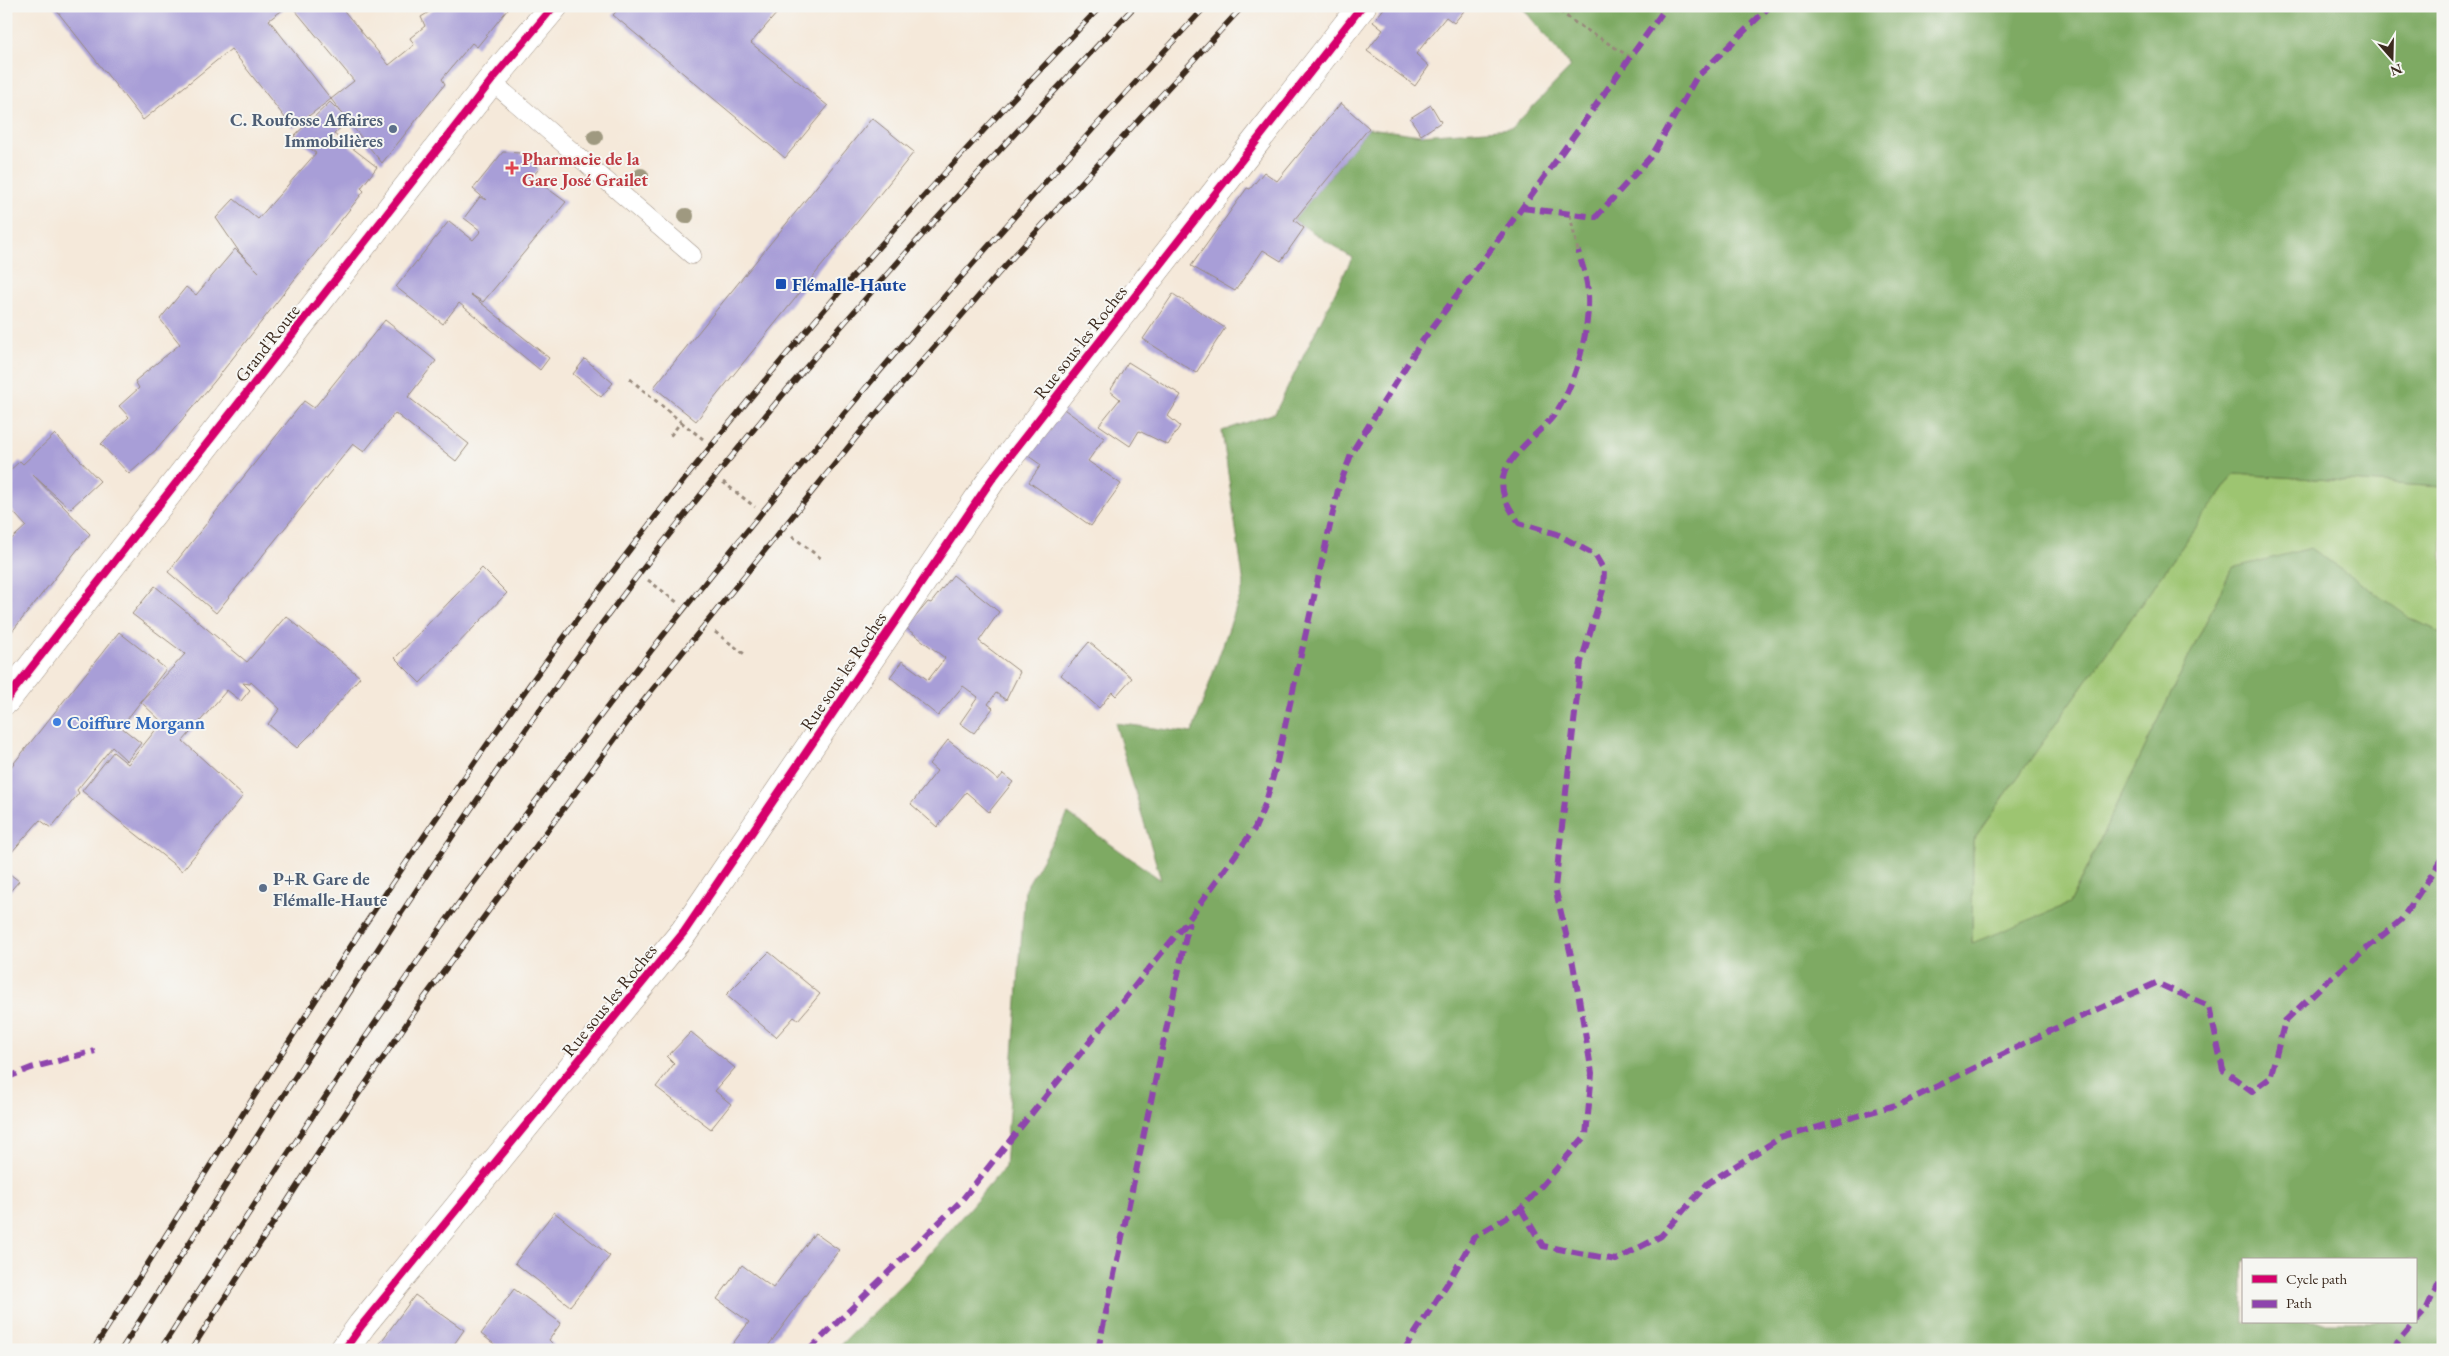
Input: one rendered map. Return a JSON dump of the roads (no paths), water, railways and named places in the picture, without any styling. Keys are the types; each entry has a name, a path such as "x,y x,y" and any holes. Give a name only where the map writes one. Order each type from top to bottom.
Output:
{"street":[{"name":"Grand'Route","path":"6,700 492,81 554,6"},
{"name":"Rue sous les Roches","path":"344,1350 362,1324 684,932 992,480 1362,6"}],"lane":[{"path":"492,81 692,254"}],"railway":[{"path":"93,1350 261,1085 433,822 554,651 617,566 748,400 816,319 956,160 1101,6"},
{"path":"121,1350 342,1003 399,917 514,747 637,576 772,407 842,325 987,164 1135,6"},
{"path":"160,1350 333,1085 440,929 625,684 785,485 950,290 1119,100 1206,6"},
{"path":"191,1350 321,1149 422,1001 640,705 863,429 1004,267 1243,6"}],"place":[{"name":"C. Roufosse Affaires Immobilières","path":"393,129"},
{"name":"Pharmacie de la Gare José Grailet","path":"512,168"},
{"name":"Flémalle-Haute","path":"781,284"},
{"name":"Coiffure Morgann","path":"57,722"},
{"name":"P+R Gare de Flémalle-Haute","path":"263,888"}]}
